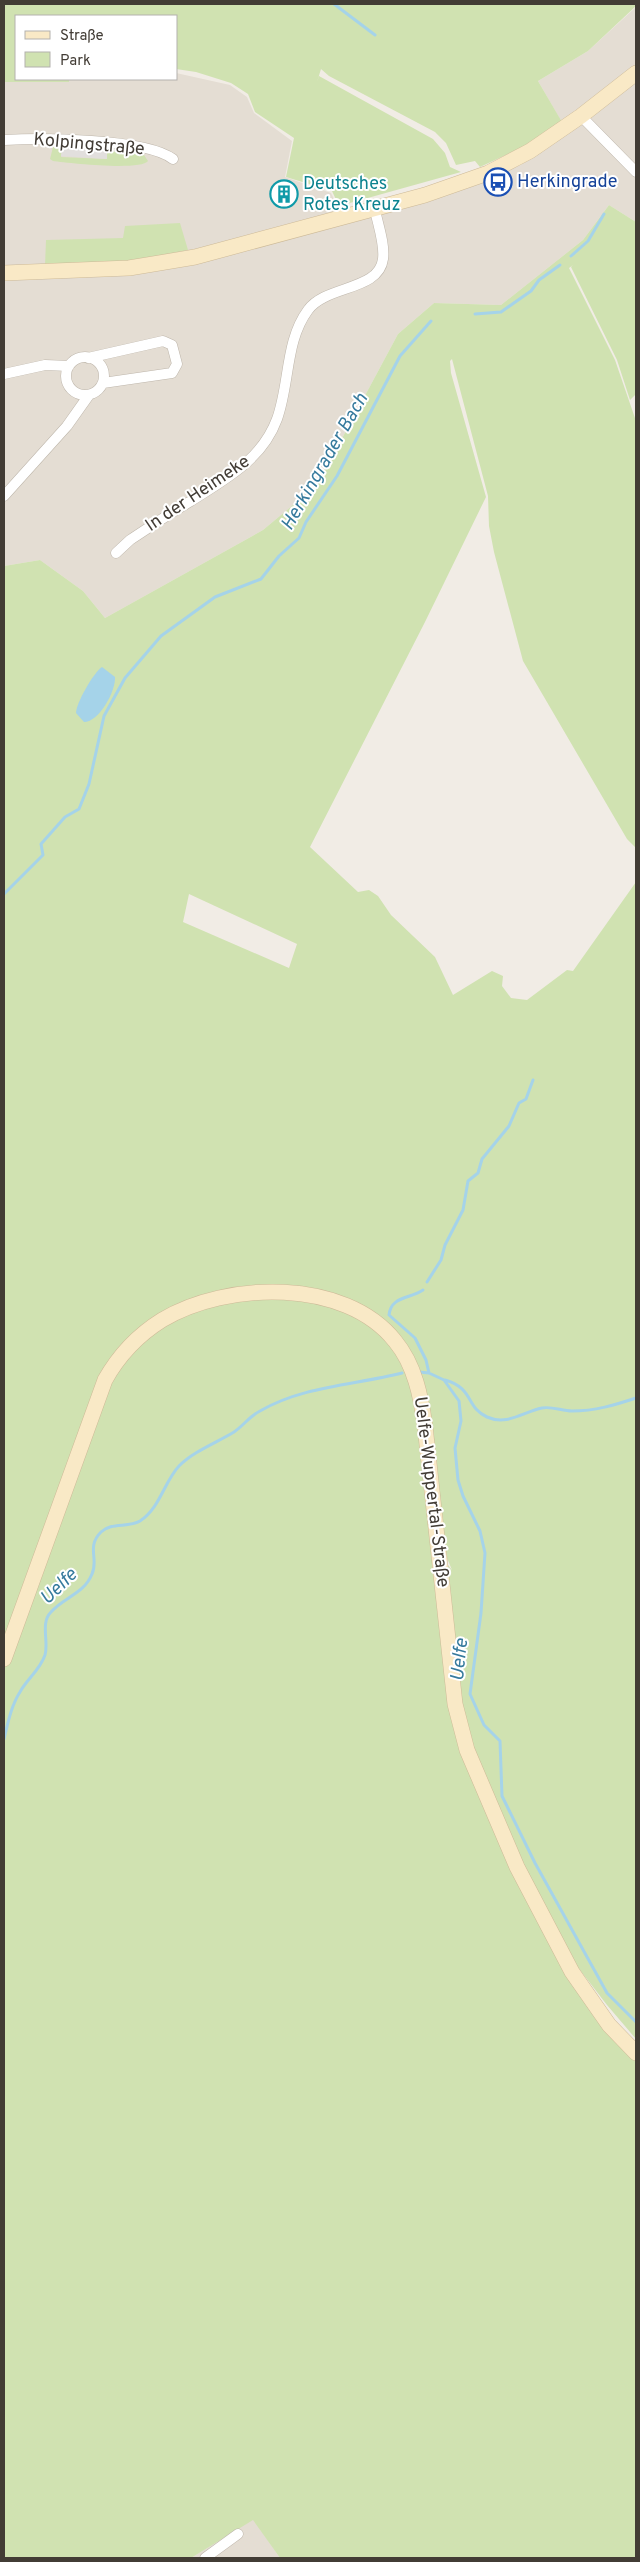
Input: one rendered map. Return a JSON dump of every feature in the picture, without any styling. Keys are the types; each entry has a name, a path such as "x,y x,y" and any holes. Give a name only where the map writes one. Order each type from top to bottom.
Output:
{"main road":[{"path":"4,273 129,268 195,257 375,210 488,173 530,151 581,116 636,73"},
{"name":"Uelfe-Wuppertal-Straße","path":"4,1659 105,1380 119,1358 134,1342 172,1315 208,1302 232,1297 278,1293 308,1295 344,1303 364,1313 376,1322 400,1348 419,1391 425,1426 455,1704 467,1750 516,1867 572,1972 610,2025 636,2053"}],"street":[{"path":"581,116 636,172"},
{"name":"Kolpingstraße","path":"4,140 48,139 109,143 158,151 173,159"},
{"name":"In der Heimeke","path":"116,553 130,540 234,473 257,453 277,418 294,337 309,309 331,293 365,282 373,277 382,265 383,249 375,210"},
{"path":"88,358 97,361 103,368 103,383 98,391 89,395 80,394 70,387 66,379 69,366 76,360 163,341 172,345 177,364 172,373 128,381 103,383"},
{"path":"4,374 45,366 69,366"},
{"path":"4,496 67,426 89,395"},
{"path":"205,2558 238,2534"}],"shaded area":[{"path":"636,7 636,222 609,205 583,240 501,305 434,303 398,334 317,485 263,530 105,618 83,591 40,560 4,566 4,82 178,80 178,73 230,85 247,97 254,113 292,141 285,177 331,193 346,223 445,196 521,165 567,131 538,81 588,51"},
{"path":"62,148 107,151 107,159 61,156"},
{"path":"253,2519 280,2558 191,2558"}],"green space":[{"path":"4,4 636,4 588,51 538,81 562,122 527,145 480,167 475,161 456,165 446,143 435,132 329,76 321,69 317,82 319,76 433,139 445,153 450,167 461,172 339,206 332,191 286,177 294,138 255,112 248,94 231,83 196,72 178,69 178,15 15,15 15,80 69,80 69,82 4,82"},
{"path":"53,147 62,148 61,157 106,159 107,151 144,155 148,161 132,166 119,166 53,161 50,159"},
{"path":"609,205 636,222 636,394 630,400 617,360 571,267 573,265 569,268 615,360 636,421 636,848 627,839 523,661 494,552 489,526 488,496 452,359 450,361 451,373 486,497 425,622 310,847 358,892 369,890 378,896 391,915 435,957 453,995 492,971 503,976 502,986 511,998 527,1000 567,970 573,971 636,882 636,2039 556,1939 518,1867 474,1760 456,1697 443,1565 448,1565 452,1570 442,1546 426,1433 455,1704 467,1750 517,1867 572,1972 609,2025 636,2053 636,2558 280,2558 253,2520 191,2558 4,2558 4,1659 105,1380 119,1359 136,1342 155,1327 175,1315 197,1306 244,1296 288,1294 317,1296 345,1304 367,1317 398,1344 376,1319 361,1308 329,1293 295,1286 244,1289 194,1300 163,1314 148,1324 129,1341 113,1362 87,1412 76,1439 4,1653 4,566 40,560 83,591 105,618 263,530 317,485 398,334 434,303 501,305 583,240","holes":["189,894 297,944 289,968 183,922"]},
{"path":"180,223 188,250 134,261 45,266 46,240 123,238 125,226"}],"water":[{"path":"102,667 115,677 113,690 101,711 90,721 84,722 76,713 77,708 90,681"}],"waterway":[{"path":"334,4 375,35"},
{"name":"Herkingrader Bach","path":"571,256 588,241 604,214"},
{"name":"Herkingrader Bach","path":"475,314 501,312 531,291 539,280 560,265"},
{"name":"Herkingrader Bach","path":"4,894 43,855 41,844 65,817 79,809 89,784 104,716 125,678 161,636 215,597 261,579 279,556 299,538 306,522 337,476 400,356 431,321"},
{"path":"427,1282 441,1260 445,1245 463,1210 468,1181 478,1173 482,1159 509,1126 519,1103 526,1099 533,1080"},
{"path":"423,1290 397,1301 393,1304 389,1315 415,1338 426,1360 429,1373"},
{"name":"Uelfe","path":"419,1372 429,1373 444,1380 459,1401 461,1421 455,1448 458,1480 463,1496 480,1531 485,1553 481,1613 470,1694 484,1725 500,1741 502,1796 535,1863 607,1993 636,2022"},
{"name":"Uelfe","path":"4,1739 14,1703 45,1655 45,1627 48,1616 56,1607 79,1591 88,1581 94,1569 94,1543 101,1532 110,1527 135,1523 147,1516 179,1466 198,1452 234,1432 260,1411 294,1396 311,1391 402,1373"},
{"path":"445,1380 461,1388 480,1413 487,1417 501,1420 546,1408 572,1411 589,1410 636,1398"}],"place":[{"name":"Herkingrade","path":"498,182"},
{"name":"Deutsches Rotes Kreuz","path":"284,194"}]}
